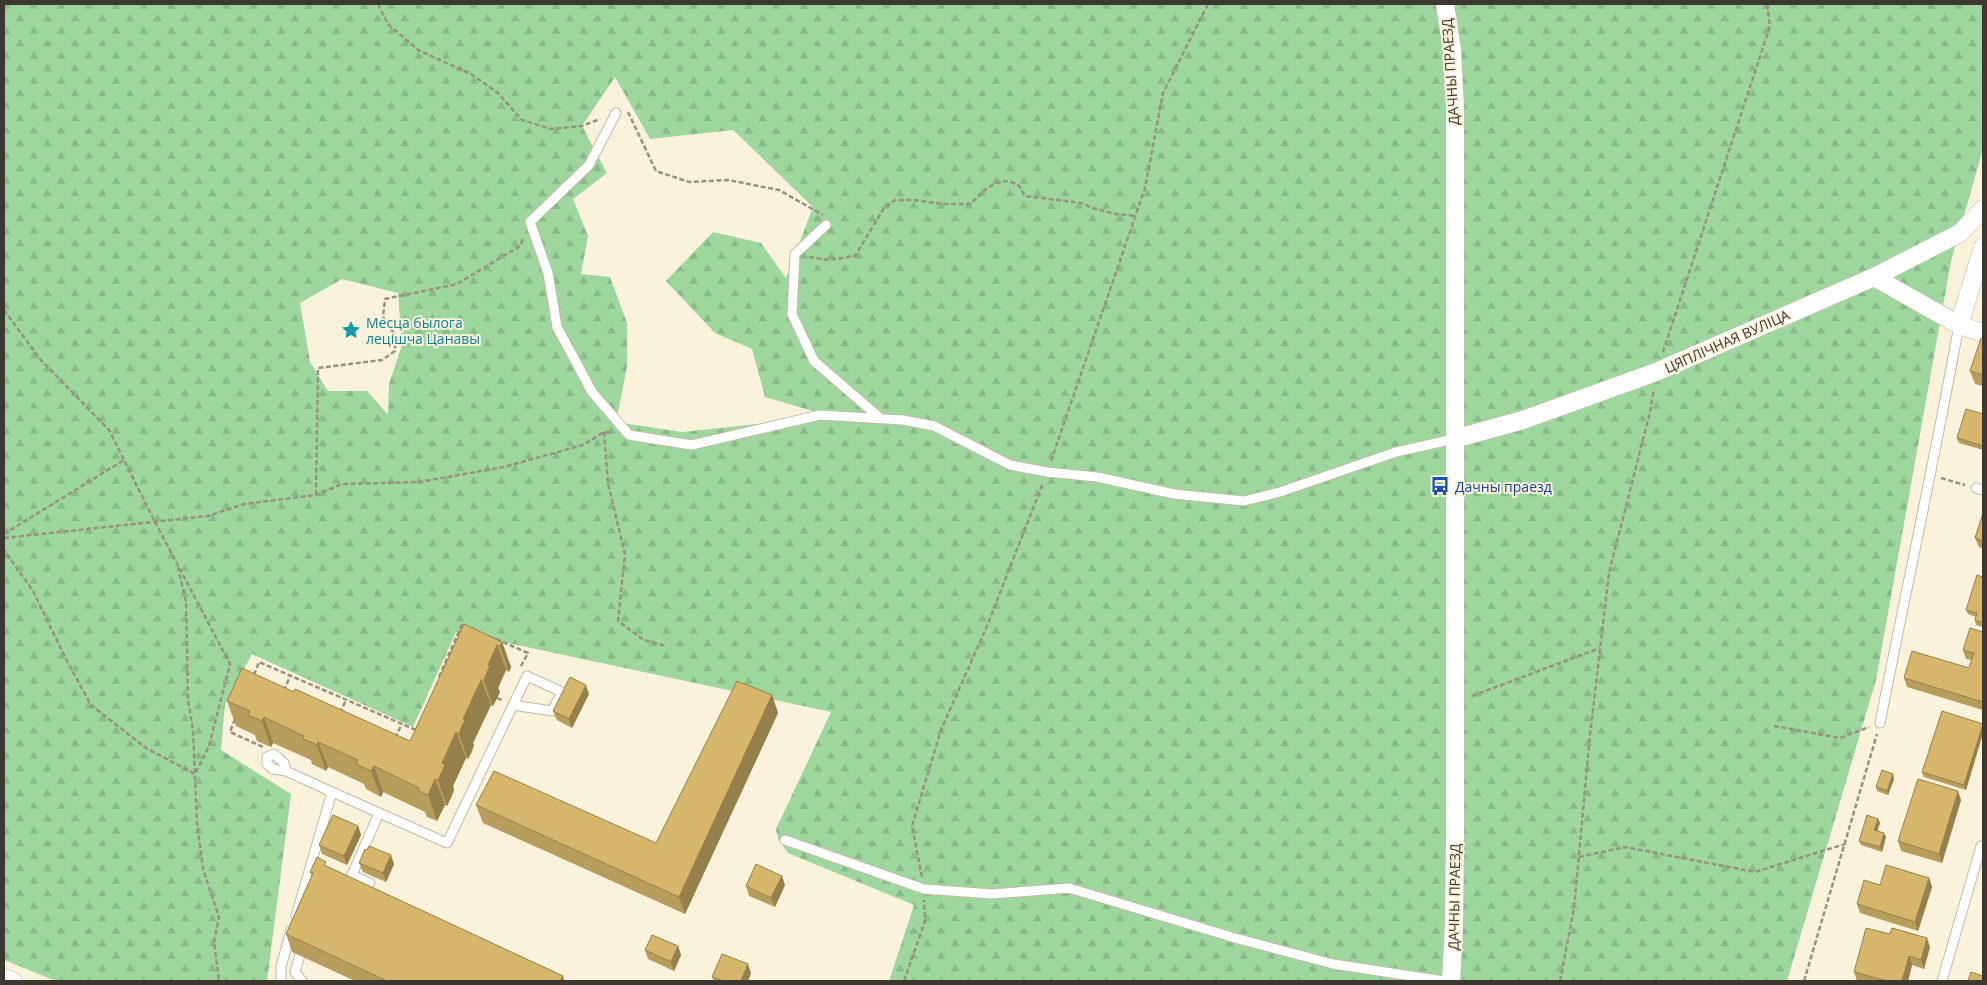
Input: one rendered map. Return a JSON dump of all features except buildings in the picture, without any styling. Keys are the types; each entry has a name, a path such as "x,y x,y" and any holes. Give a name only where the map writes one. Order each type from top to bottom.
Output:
{"street":[{"name":"ДАЧНЫ ПРАЕЗД","path":"1445,4 1452,50 1455,109 1454,916 1451,981"},
{"name":"ЦЯПЛІЧНАЯ ВУЛІЦА","path":"1454,438 1523,420 1656,372 1874,277 1960,232 1983,209"},
{"path":"1959,325 1983,247"},
{"path":"1874,277 1959,325 1983,333"},
{"path":"4,978 13,981"}],"lane":[{"path":"616,113 589,165 530,222 548,273 557,327 592,392 629,435 692,445 820,415 880,418 934,426 1010,464 1047,472 1097,478 1174,494 1244,501 1280,492 1396,452 1454,438"},
{"path":"826,226 795,254 792,314 814,361 880,418"},
{"path":"1880,723 1959,325"},
{"path":"286,772 447,843 509,703 526,676 562,692 552,711 509,703"},
{"path":"281,981 281,967 285,952 332,792"},
{"path":"370,883 352,875 379,813"},
{"path":"785,840 924,889 992,894 1069,888 1235,938 1333,964 1444,981"},
{"path":"1942,981 1983,844"},
{"path":"300,956 295,972 302,981"}],"path":[{"path":"378,4 388,24 418,50 471,74 498,93 522,120 551,129 582,126 616,113 620,107 628,113 656,171 689,182 728,180 779,190 822,214 826,226"},
{"path":"904,981 925,921 924,889 912,826 941,730 987,626 1047,472 1145,188 1163,93 1208,4"},
{"path":"1560,981 1574,908 1609,573 1650,412 1656,372 1770,26 1767,4"},
{"path":"795,254 828,260 856,256 884,208 896,200 971,204 990,185 1007,182 1019,186 1025,196 1082,203 1092,208 1116,214 1136,216"},
{"path":"316,495 318,368 382,360 395,351 395,335 383,317 385,299 457,284 520,246 530,222"},
{"path":"4,310 40,359 109,430 230,664 209,746 195,774"},
{"path":"4,538 208,516 244,504 316,495 342,484 419,482 504,467 583,445 604,432 629,435"},
{"path":"604,432 608,483 625,554 618,621 644,640 666,646"},
{"path":"4,534 124,460"},
{"path":"1930,475 1980,489"},
{"path":"4,550 33,591 67,662 91,705 146,748 195,774"},
{"path":"177,564 186,602 188,699 193,731 197,822 203,869 219,917 214,942 219,981"},
{"path":"438,679 462,624 470,628"},
{"path":"494,638 528,653 520,669"},
{"path":"1454,702 1600,648"},
{"path":"252,678 259,662 416,730 419,724"},
{"path":"281,699 290,676"},
{"path":"497,698 509,703"},
{"path":"337,721 346,700"},
{"path":"236,718 230,732 270,750"},
{"path":"1774,726 1840,738 1880,723"},
{"path":"1804,981 1880,723"},
{"path":"392,746 402,724"},
{"path":"1579,857 1625,847 1755,872 1845,844"}],"green space":[{"path":"4,4 1983,4 1983,149 1951,261 1876,680 1787,981 889,981 914,905 788,853 778,839 776,829 831,712 456,632 413,727 252,654 225,704 221,750 291,794 267,981 56,981 4,960","holes":["615,77 650,139 733,130 813,207 786,278 761,243 713,232 666,281 715,333 752,349 765,397 830,416 682,432 616,422 627,367 627,323 610,277 581,274 588,236 573,199 607,173 582,126","342,279 398,293 402,345 389,384 388,415 367,391 328,391 310,362 300,303"]}],"place":[{"name":"Месца былога лецішча Цанавы","path":"351,330"},
{"name":"Дачны праезд","path":"1440,486"}]}
